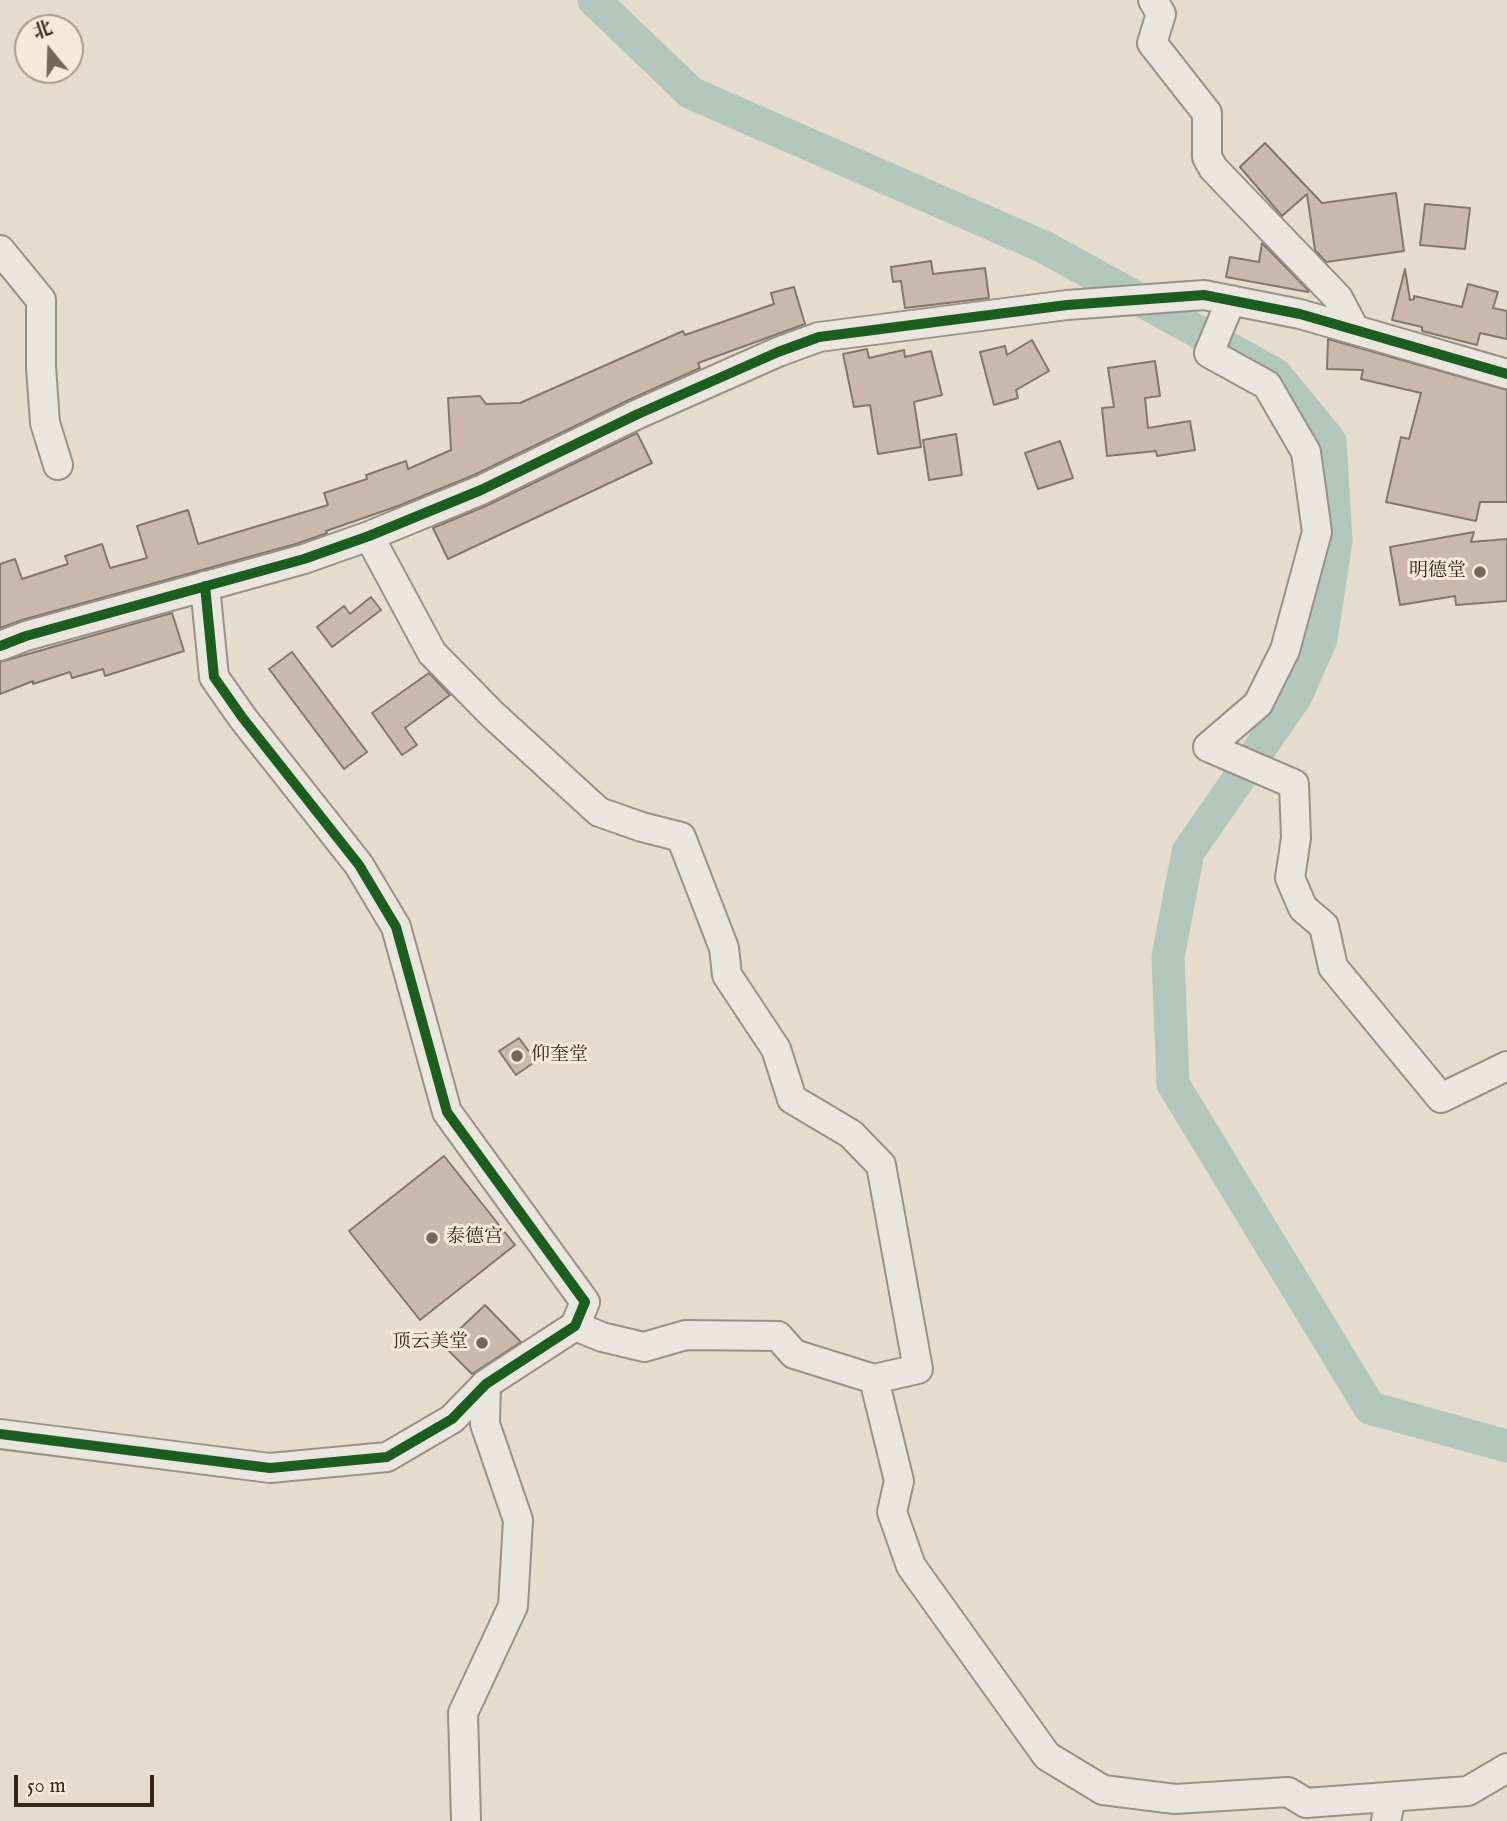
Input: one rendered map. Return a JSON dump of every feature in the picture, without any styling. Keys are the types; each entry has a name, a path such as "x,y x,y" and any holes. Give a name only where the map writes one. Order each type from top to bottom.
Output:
{"street":[{"path":"1153,0 1161,14 1152,43 1207,113 1207,157 1213,168 1338,298 1355,330"},
{"path":"0,250 41,300 41,367 45,423 58,465"},
{"path":"1220,303 1209,353 1267,385 1306,452 1317,532 1285,650 1258,704 1208,747 1294,784 1296,838 1290,878 1303,908 1324,926 1333,967 1441,1098 1507,1066"},
{"path":"0,646 26,636 304,559 369,536 481,489 638,414 778,352 819,337 1068,305 1220,303 1300,314 1507,374"},
{"path":"369,536 432,653 493,715 599,811 642,827 681,837 723,948 727,975 776,1049 792,1099 851,1135 881,1165 918,1369 874,1379 794,1354 778,1335 687,1335 645,1347 602,1338 575,1326"},
{"path":"0,1434 270,1468 387,1457 452,1419 486,1384 575,1326 584,1302 447,1112 396,927 359,865 242,717 214,677 205,586"},
{"path":"874,1379 900,1481 892,1512 911,1566 1047,1756 1103,1790 1175,1799 1288,1792 1306,1804 1389,1809 1468,1791 1507,1768"},
{"path":"466,1821 463,1713 513,1606 518,1520 485,1424 486,1384"}],"building":[{"path":"1265,143 1322,203 1396,193 1404,251 1326,262 1315,250 1307,194 1282,216 1240,167"},
{"path":"1425,204 1470,208 1465,249 1420,245"},
{"path":"1262,243 1308,292 1226,277 1230,257 1259,262"},
{"path":"931,261 933,274 985,268 989,298 905,308 901,281 893,282 891,267"},
{"path":"1405,269 1410,300 1414,299 1414,296 1462,307 1468,284 1498,292 1493,308 1507,311 1507,339 1480,333 1477,345 1392,320"},
{"path":"794,287 805,324 698,363 700,368 474,475 299,543 0,628 0,564 15,559 22,579 68,564 65,556 102,544 110,568 147,558 137,526 188,510 198,544 328,505 324,493 367,479 366,475 406,461 408,469 451,450 448,398 480,396 486,404 520,403 683,331 685,335 774,304 771,293"},
{"path":"1328,339 1507,390 1507,502 1480,502 1476,521 1386,502 1401,437 1409,439 1421,393 1361,379 1363,370 1327,369"},
{"path":"1032,340 1049,371 1016,390 1018,398 994,405 980,352 1005,346 1007,355"},
{"path":"867,349 869,358 904,350 905,357 931,351 942,395 914,402 921,447 878,454 870,405 854,407 843,354"},
{"path":"1155,361 1160,396 1145,398 1148,428 1190,421 1195,450 1157,456 1156,451 1107,456 1102,408 1114,407 1108,368"},
{"path":"637,433 652,463 448,559 433,528 488,505"},
{"path":"956,434 962,475 929,480 923,440"},
{"path":"1060,441 1073,478 1038,489 1025,453"},
{"path":"1474,532 1471,542 1507,539 1507,601 1456,605 1455,596 1400,605 1390,547"},
{"path":"371,597 381,610 332,647 317,627 344,606 350,614"},
{"path":"172,613 184,651 105,676 103,669 72,678 70,672 33,684 33,681 0,694 0,662"},
{"path":"292,652 367,752 344,769 269,669"},
{"path":"429,673 450,695 405,728 417,745 402,755 372,713"},
{"name":"仰奎堂","path":"519,1038 536,1061 516,1075 499,1051"},
{"name":"泰德宫","path":"444,1156 515,1245 420,1320 349,1231"},
{"name":"顶云美堂","path":"485,1305 521,1342 472,1374 443,1345"}],"waterway":[{"path":"594,0 691,93 1044,247 1275,374 1330,441 1336,541 1321,639 1296,696 1188,852 1168,957 1173,1084 1370,1408 1507,1446"}],"cycle path":[{"path":"0,646 26,636 304,559 369,536 481,490 638,414 778,352 819,337 1067,305 1204,295 1300,314 1507,374"},
{"path":"0,1434 270,1468 387,1457 452,1419 486,1384 575,1326 585,1302 447,1112 396,927 359,865 242,717 214,677 205,586"}],"place":[{"name":"明德堂","path":"1480,572"},
{"name":"仰奎堂","path":"517,1056"},
{"name":"泰德宫","path":"432,1238"},
{"name":"顶云美堂","path":"482,1343"}]}
